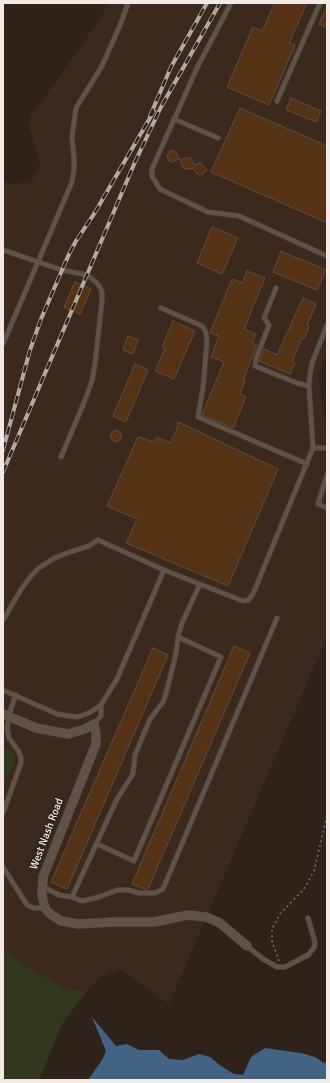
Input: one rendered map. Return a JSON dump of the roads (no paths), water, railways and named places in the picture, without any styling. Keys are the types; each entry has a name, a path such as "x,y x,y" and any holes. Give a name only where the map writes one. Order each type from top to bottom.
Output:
{"street":[{"path":"3,714 36,728 68,734 94,724"},
{"name":"West Nash Road","path":"45,908 42,896 43,877 96,744 94,724"},
{"path":"45,908 49,913 61,921 78,924 154,922 188,915 206,917 220,923 247,946"}],"lane":[{"path":"3,344 72,182 74,158 72,136 76,108 102,66 128,3"},
{"path":"231,3 196,68 152,169 152,176 160,188 208,212 239,216 327,256"},
{"path":"277,101 320,3"},
{"path":"174,119 218,138"},
{"path":"3,250 62,270 87,275 96,282 102,292 99,333 92,381 61,457"},
{"path":"276,288 264,318 269,325 256,359 255,366 297,383 309,386"},
{"path":"161,308 200,325 204,328 206,333 207,341 203,388 198,417 307,464"},
{"path":"3,620 22,588 39,568 51,560 89,546 98,540 164,570 243,601 248,600 253,594 313,448 309,386 312,363 327,325"},
{"path":"313,448 327,448"},
{"path":"327,475 318,504 327,508"},
{"path":"3,690 57,714 77,717 89,713 101,705 117,679 164,570"},
{"path":"72,898 117,800 133,774 135,755 150,719 163,702 176,653 182,622 200,584"},
{"path":"42,884 48,890 59,895 82,901 99,897 117,890 129,890 139,893 155,893 163,889 277,618"},
{"path":"97,844 134,861 221,657 178,637"},
{"path":"3,812 21,763 19,752 9,738 8,733 8,722 16,695"},
{"path":"94,724 101,716 101,705"},
{"path":"3,867 27,905 33,908 45,908"},
{"path":"247,946 263,959 278,967 285,966 308,955 314,948 315,942 308,918"}],"water":[{"path":"92,1017 116,1046 127,1044 139,1050 159,1050 169,1059 183,1060 199,1054 210,1057 234,1074 243,1075 251,1057 265,1048 301,1053 315,1057 324,1063 327,1062 327,1080 88,1080 102,1060 106,1051"}],"railway":[{"path":"150,116 171,67 207,3"},
{"path":"3,472 135,162 161,107 220,3"},
{"path":"3,450 30,350 41,319 69,254 154,111"}]}
